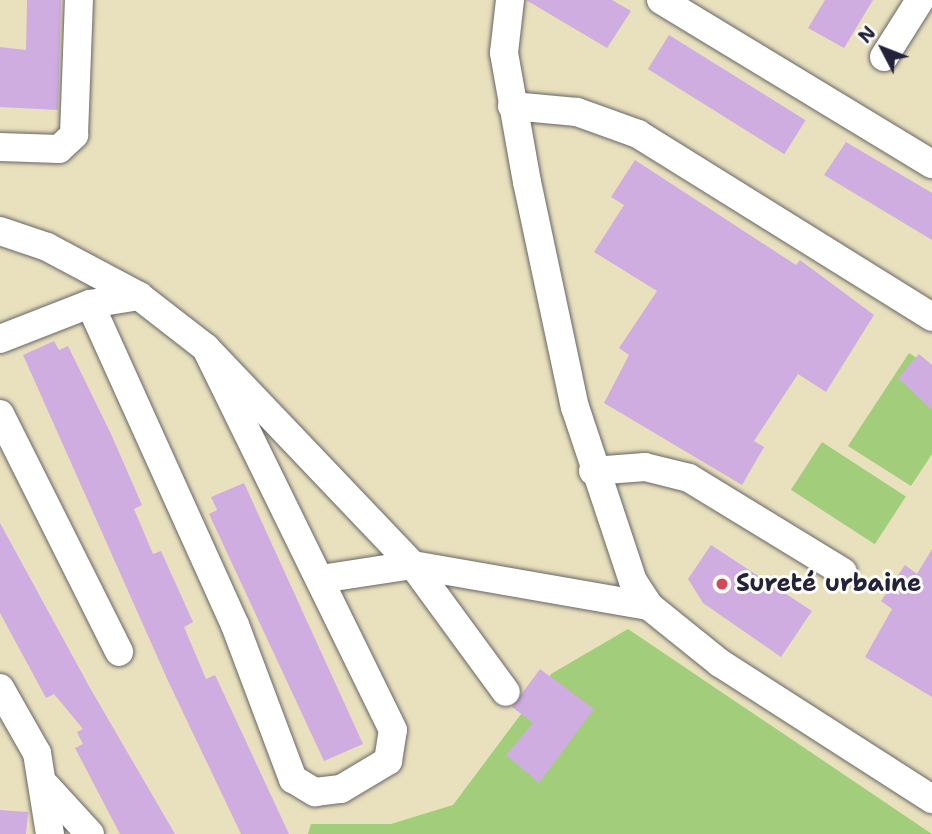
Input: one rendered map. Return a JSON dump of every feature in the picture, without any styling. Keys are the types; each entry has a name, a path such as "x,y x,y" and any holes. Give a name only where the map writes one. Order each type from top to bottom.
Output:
{"street":[{"path":"0,147 59,149 74,135 79,0"},
{"path":"510,0 504,53 512,106 593,471 633,581 649,606 720,663 932,799"},
{"path":"661,0 932,164"},
{"path":"884,57 920,0"},
{"path":"512,106 576,111 638,134 932,317"},
{"path":"0,232 47,247 139,296 206,348 413,565 506,692"},
{"path":"0,340 89,304 139,296"},
{"path":"89,304 235,625 293,779 323,792 381,768 395,742 321,579 268,483 206,348"},
{"path":"0,414 119,652"},
{"path":"593,471 645,467 689,478 843,572"},
{"path":"321,579 413,565 649,606"},
{"path":"0,688 26,724 46,786 50,834"},
{"path":"46,786 90,834"}],"green space":[{"path":"909,353 932,368 932,454 911,486 848,446"},
{"path":"822,442 906,496 875,544 791,490"},
{"path":"628,629 932,834 308,834 311,824 391,824 453,805 551,674"}],"building":[{"path":"27,0 61,0 58,110 0,107 0,47 26,50"},
{"path":"526,0 612,0 631,11 607,48"},
{"path":"825,0 873,0 844,48 808,28"},
{"path":"669,35 806,120 784,154 648,69"},
{"path":"846,142 932,193 932,240 824,175"},
{"path":"635,160 796,265 800,260 874,315 826,392 798,374 754,441 764,447 742,485 604,403 629,355 619,348 657,291 594,252 624,205 611,197"},
{"path":"54,341 59,350 68,346 111,434 142,505 134,509 153,554 161,551 193,622 184,627 206,679 215,675 289,834 241,834 169,683 23,355"},
{"path":"919,354 932,365 932,410 898,378"},
{"path":"244,483 363,744 324,761 209,514 217,510 211,497"},
{"path":"0,523 90,688 175,834 120,834 75,748 83,744 77,732 83,729 54,694 46,698 0,613"},
{"path":"711,545 812,611 781,657 703,603 688,579"},
{"path":"932,549 932,697 865,657 892,609 881,601 905,565 917,574"},
{"path":"540,669 594,709 539,783 506,755 533,723 512,707"},
{"path":"0,810 28,812 26,834 0,834"}],"place":[{"name":"Sureté urbaine","path":"722,584"}]}
